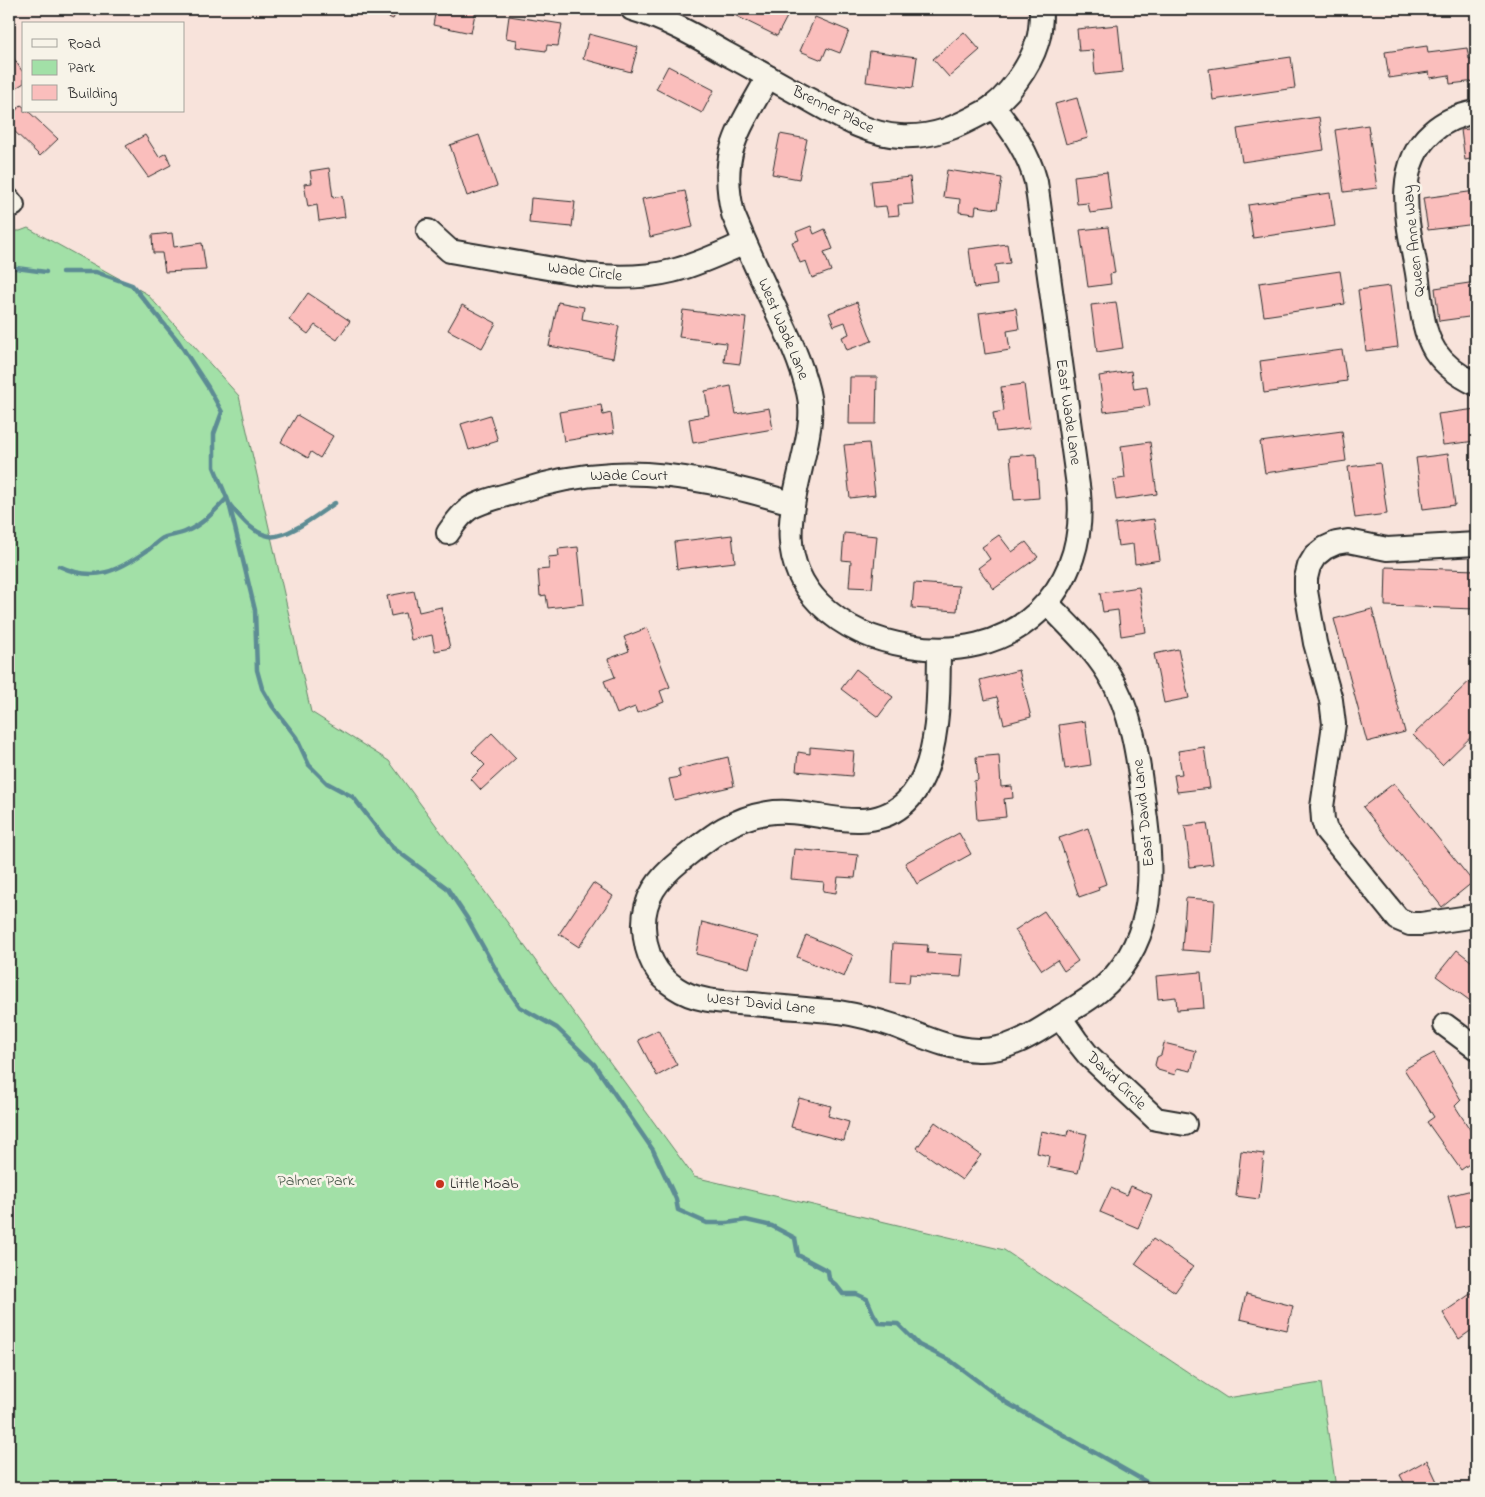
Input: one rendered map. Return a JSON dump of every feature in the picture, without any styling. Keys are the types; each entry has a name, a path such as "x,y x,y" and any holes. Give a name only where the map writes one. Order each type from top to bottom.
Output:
{"street":[{"name":"Brenner Place","path":"632,9 682,28 851,123 884,134 901,136 938,133 960,126 994,106 1009,90 1032,55 1041,26 1041,9"},
{"name":"West Wade Lane","path":"768,77 733,142 727,178 728,196 733,214 744,242 793,346 809,394 811,414 809,433 790,523 791,554 801,582 812,596 828,612 848,626 868,636 892,643 939,650"},
{"name":"East Wade Lane","path":"939,650 956,649 994,639 1030,619 1047,603 1066,573 1075,550 1079,527 1079,493 1036,182 1032,166 1019,139 994,106"},
{"name":"Queen Anne Way","path":"1476,112 1456,117 1440,125 1421,142 1413,155 1406,184 1406,200 1428,338 1445,364 1454,372 1476,384"},
{"name":"Wade Circle","path":"428,231 450,251 609,277 644,276 673,271 744,242"},
{"name":"Wade Court","path":"448,533 466,510 481,504 550,482 607,474 652,474 710,482 793,503"},
{"path":"1476,544 1387,549 1348,541 1336,543 1325,548 1312,562 1306,578 1306,591 1315,643 1334,712 1334,724 1322,807 1326,830 1398,919 1410,924 1421,924 1476,916"},
{"name":"East David Lane","path":"1047,603 1096,657 1118,690 1132,729 1151,871 1150,894 1143,923 1124,964 1098,992 1060,1017"},
{"name":"West David Lane","path":"939,650 937,716 926,770 914,795 891,812 876,818 858,820 781,812 751,817 717,831 666,872 648,897 644,913 644,928 645,944 649,957 656,970 666,981 679,991 695,996 710,1000 844,1013 892,1025 950,1047 966,1050 1003,1047 1018,1042 1060,1017"},
{"name":"David Circle","path":"1060,1017 1088,1055 1156,1119 1185,1124"},
{"path":"1445,1025 1476,1048"}],"green space":[{"name":"Palmer Park","path":"28,228 147,294 239,396 311,712 389,761 694,1177 1004,1250 1227,1398 1321,1383 1336,1488 9,1488 9,231 20,231"}],"building":[{"path":"369,9 398,9 393,19"},
{"path":"436,9 476,9 471,33 433,25"},
{"path":"722,9 775,9 788,15 777,36"},
{"path":"509,16 562,24 558,46 547,45 546,51 516,47 517,40 506,38"},
{"path":"815,17 849,31 840,53 827,48 822,60 800,51"},
{"path":"1118,25 1123,72 1095,75 1093,50 1079,51 1077,29"},
{"path":"964,32 980,50 949,77 933,59"},
{"path":"589,34 638,47 631,72 583,59"},
{"path":"1427,46 1428,53 1467,48 1469,59 1476,58 1476,81 1450,84 1449,75 1430,78 1429,72 1389,78 1385,52"},
{"path":"9,51 22,71 22,84 11,91 9,88"},
{"path":"870,51 917,57 913,88 866,82"},
{"path":"1291,57 1295,88 1213,100 1209,69"},
{"path":"668,66 714,90 702,113 656,89"},
{"path":"1077,98 1088,138 1066,144 1055,104"},
{"path":"21,105 22,112 29,112 58,139 40,156 9,126 9,118"},
{"path":"1319,117 1324,150 1242,162 1237,129"},
{"path":"1368,125 1377,188 1344,192 1335,130"},
{"path":"1476,128 1476,158 1465,160 1461,130"},
{"path":"780,134 807,139 799,179 772,174"},
{"path":"145,135 159,157 166,153 171,165 148,177 126,146"},
{"path":"479,135 497,186 467,196 450,145"},
{"path":"329,168 333,198 342,196 345,217 319,221 317,205 308,207 304,184 312,183 310,171"},
{"path":"947,170 1002,178 997,209 976,206 975,214 959,212 960,199 943,197"},
{"path":"1107,172 1112,210 1090,213 1088,203 1077,204 1074,176"},
{"path":"910,177 913,204 898,205 899,215 888,216 886,206 874,207 871,181"},
{"path":"685,191 693,227 650,237 642,199"},
{"path":"1476,191 1476,224 1428,230 1423,198"},
{"path":"1330,193 1335,226 1253,238 1248,205"},
{"path":"531,198 575,202 572,227 529,223"},
{"path":"811,226 814,234 825,229 833,249 824,252 831,271 812,278 806,261 800,263 792,242 799,240 796,232"},
{"path":"1108,227 1115,273 1110,274 1111,284 1088,287 1080,230"},
{"path":"172,233 174,247 202,243 206,270 165,272 162,253 153,253 152,235"},
{"path":"1007,244 1010,263 995,265 997,285 974,288 969,249"},
{"path":"1340,271 1345,304 1264,316 1259,283"},
{"path":"1476,282 1476,316 1439,321 1435,288"},
{"path":"1390,286 1398,347 1366,351 1358,290"},
{"path":"308,293 350,321 337,340 315,325 308,334 289,320"},
{"path":"558,302 584,307 582,319 619,326 613,358 549,346"},
{"path":"857,302 872,341 847,350 842,337 849,334 845,322 834,326 829,313"},
{"path":"1116,302 1123,348 1097,352 1091,305"},
{"path":"462,305 496,323 482,348 448,330"},
{"path":"1016,308 1019,329 1007,331 1010,350 985,354 979,313"},
{"path":"683,310 746,318 740,364 724,362 726,343 679,337"},
{"path":"1342,350 1347,381 1264,393 1260,361"},
{"path":"1131,371 1134,389 1147,387 1150,406 1104,412 1099,376"},
{"path":"850,377 877,377 876,424 849,424"},
{"path":"1024,384 1030,428 996,432 993,413 1004,411 1001,387"},
{"path":"731,386 736,414 769,408 773,429 693,443 689,419 709,415 705,391"},
{"path":"601,405 603,415 611,413 614,433 564,441 559,412"},
{"path":"1476,409 1476,441 1443,445 1438,414"},
{"path":"297,415 333,436 320,458 311,452 308,458 281,442"},
{"path":"490,415 498,441 469,450 461,424"},
{"path":"1342,431 1346,461 1265,473 1260,442"},
{"path":"1150,442 1157,494 1116,500 1113,480 1125,478 1121,446"},
{"path":"869,443 875,495 850,498 844,445"},
{"path":"1036,454 1039,498 1014,500 1010,456"},
{"path":"1448,454 1455,505 1423,509 1416,458"},
{"path":"1380,463 1387,514 1355,518 1348,467"},
{"path":"1154,519 1160,560 1135,564 1133,544 1118,546 1115,524"},
{"path":"844,533 877,536 872,588 849,587 851,561 842,560"},
{"path":"732,535 735,562 677,569 674,542"},
{"path":"999,535 1012,552 1026,542 1038,557 994,589 978,568 990,559 982,547"},
{"path":"578,547 584,604 548,608 546,595 540,596 538,570 549,569 548,557 559,556 558,549"},
{"path":"1386,567 1476,570 1476,609 1385,606"},
{"path":"914,583 959,586 957,611 912,608"},
{"path":"1139,587 1146,632 1121,636 1118,610 1103,612 1100,593"},
{"path":"414,591 419,612 441,607 450,648 435,651 432,635 411,640 405,613 391,616 387,596"},
{"path":"1372,609 1405,732 1367,742 1334,619"},
{"path":"647,628 670,687 660,691 664,702 637,713 635,707 617,714 604,681 615,677 608,659 629,651 624,637"},
{"path":"1178,649 1189,698 1164,703 1154,654"},
{"path":"856,669 893,697 878,717 841,689"},
{"path":"1019,670 1031,717 1004,724 997,697 985,700 980,680"},
{"path":"1476,675 1476,732 1442,765 1413,735"},
{"path":"1085,721 1091,765 1065,769 1059,725"},
{"path":"492,733 516,758 481,790 471,779 485,765 472,752"},
{"path":"810,747 854,751 852,776 796,771 798,752 810,754"},
{"path":"1204,747 1210,788 1177,792 1174,775 1182,774 1178,751"},
{"path":"999,755 1001,787 1012,786 1013,798 1004,799 1006,817 977,820 974,781 978,780 976,757"},
{"path":"728,757 734,786 674,800 669,779 680,777 678,769"},
{"path":"1394,783 1473,882 1442,907 1363,807"},
{"path":"1207,823 1213,864 1190,867 1185,826"},
{"path":"1088,828 1106,884 1098,887 1099,890 1079,897 1059,838"},
{"path":"959,833 971,854 917,884 905,863"},
{"path":"794,849 858,855 855,878 838,877 836,893 823,891 824,882 791,879"},
{"path":"593,883 613,896 579,947 559,934"},
{"path":"1186,898 1215,900 1212,952 1182,950"},
{"path":"1044,911 1078,961 1064,971 1057,960 1042,970 1015,930"},
{"path":"702,922 757,937 749,968 696,954"},
{"path":"806,935 853,955 844,977 797,957"},
{"path":"893,943 928,945 927,953 963,955 961,977 910,974 909,983 891,982"},
{"path":"1457,950 1476,965 1476,1005 1436,976"},
{"path":"1201,972 1204,1008 1177,1010 1176,997 1158,999 1156,976"},
{"path":"658,1030 677,1065 657,1076 638,1040"},
{"path":"1164,1043 1196,1051 1191,1071 1177,1068 1175,1075 1158,1070 1155,1065 1157,1057 1161,1055"},
{"path":"1434,1053 1461,1100 1455,1106 1476,1139 1476,1159 1461,1170 1427,1122 1434,1117 1404,1069"},
{"path":"799,1098 831,1106 828,1116 849,1122 844,1141 791,1127"},
{"path":"935,1122 981,1155 962,1180 917,1148"},
{"path":"1068,1130 1087,1134 1078,1173 1047,1167 1049,1156 1037,1153 1041,1131 1067,1136"},
{"path":"1241,1151 1264,1154 1259,1199 1236,1196"},
{"path":"1131,1186 1152,1195 1138,1228 1100,1212 1111,1188 1127,1195"},
{"path":"1476,1189 1476,1224 1456,1228 1448,1196"},
{"path":"1153,1239 1193,1267 1175,1292 1135,1264"},
{"path":"1476,1290 1476,1327 1459,1339 1443,1313"},
{"path":"1246,1294 1293,1306 1287,1330 1240,1319"},
{"path":"1427,1460 1440,1488 1407,1488 1400,1475"}],"waterway":[{"path":"9,267 46,272"},
{"path":"62,272 96,272 132,285 178,341 222,412 214,434 214,467 229,503 255,610 257,670 262,688 273,707 296,737 309,765 327,783 353,797 392,847 447,888 467,918 504,984 520,1007 557,1028 594,1064 653,1150 676,1199 678,1210 707,1223 727,1223 746,1220 772,1226 795,1238 798,1255 828,1271 829,1279 843,1294 856,1294 867,1299 879,1323 898,1324 919,1345 951,1361 1007,1403 1157,1488"},
{"path":"59,566 84,574 95,574 116,569 148,550 163,538 182,533 197,526 227,498"},
{"path":"230,505 257,532 276,536 294,530 335,503"}],"place":[{"name":"Little Moab","path":"440,1184"}]}
